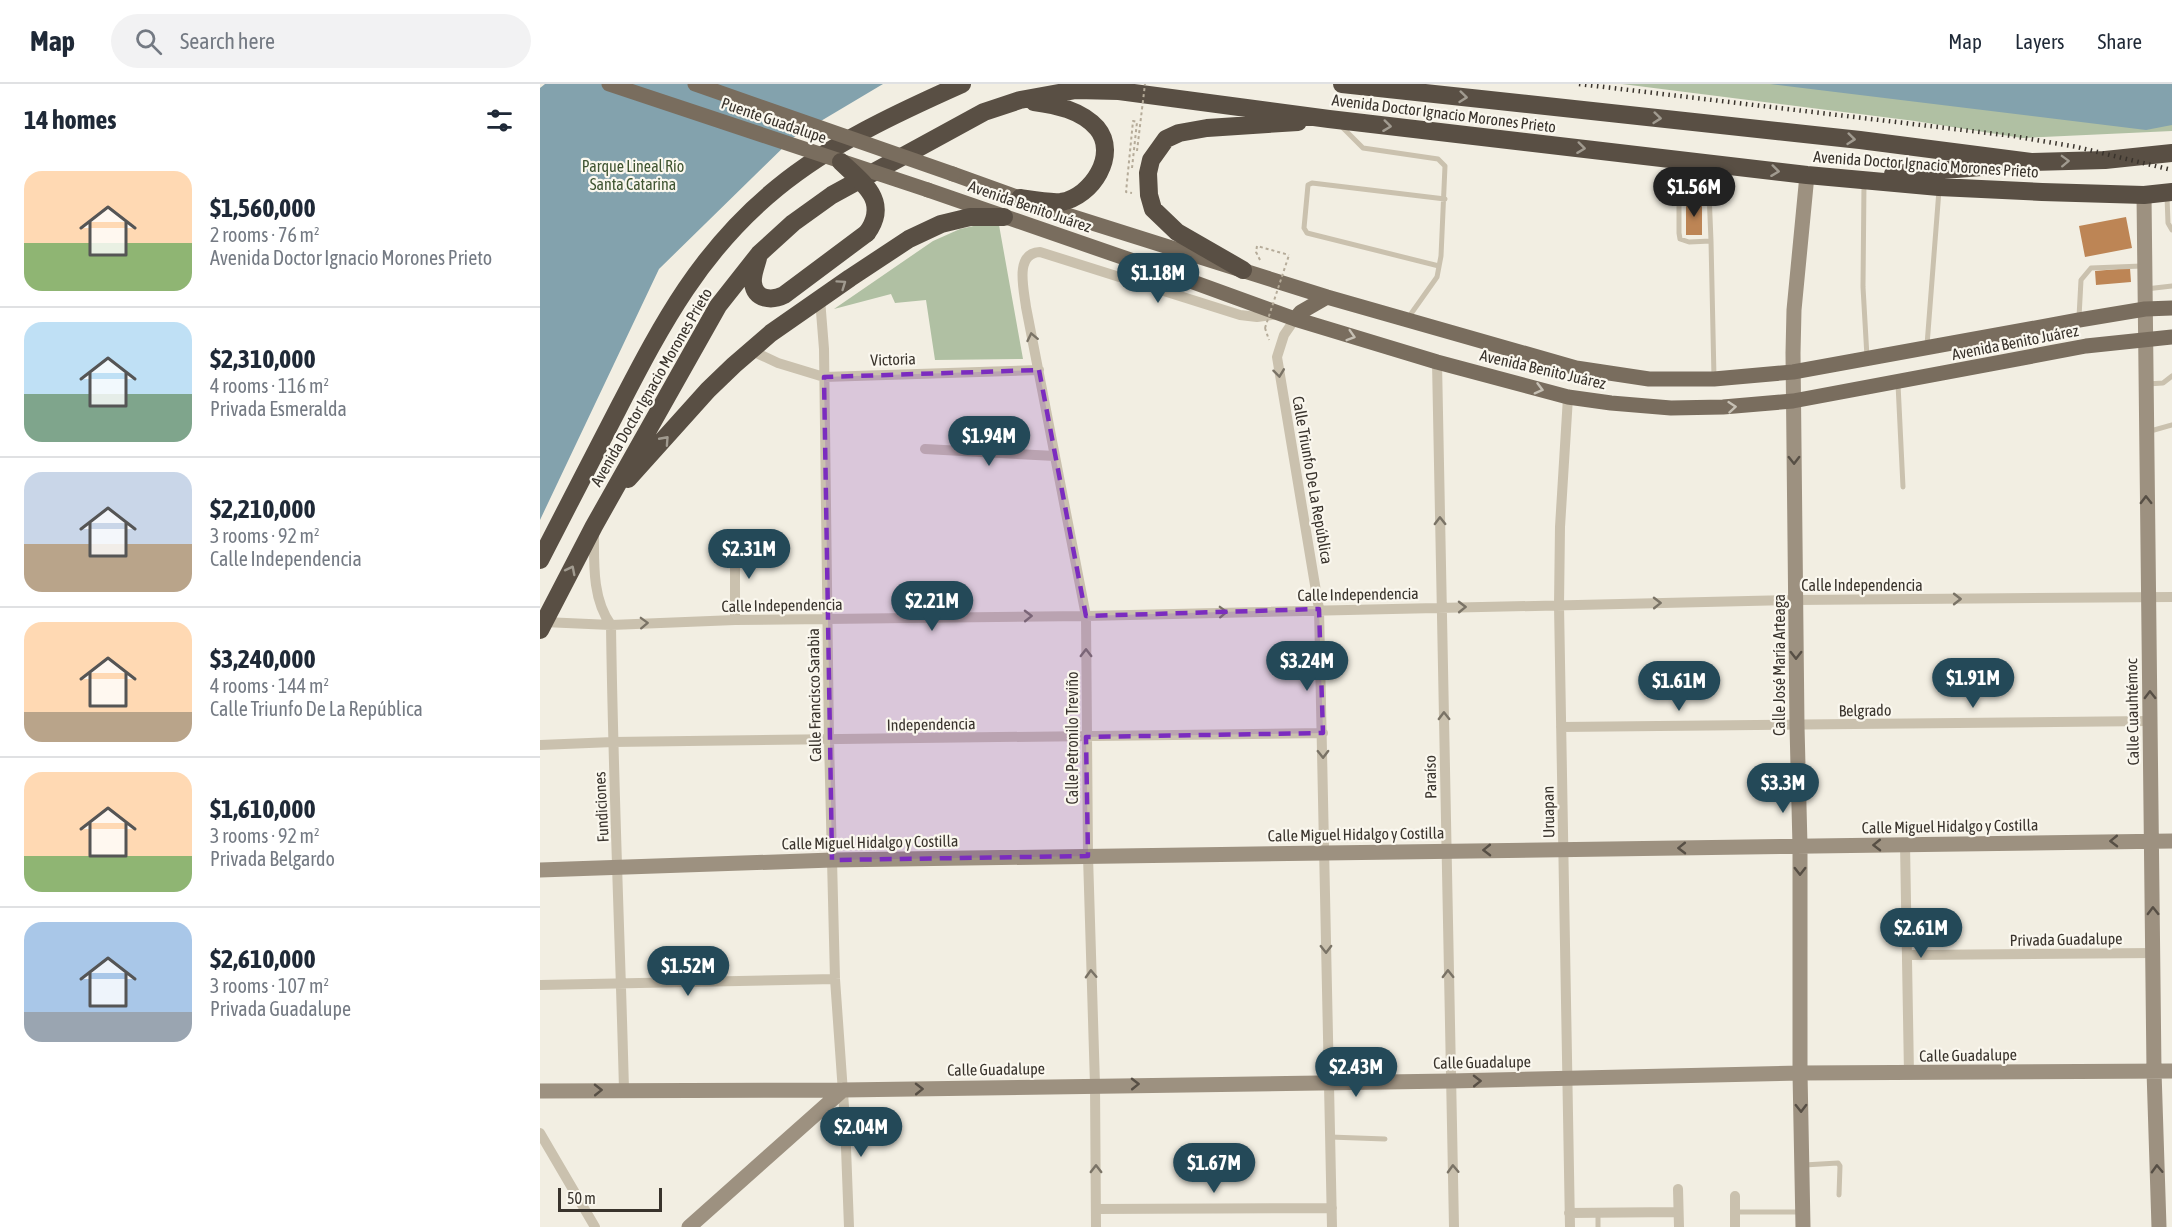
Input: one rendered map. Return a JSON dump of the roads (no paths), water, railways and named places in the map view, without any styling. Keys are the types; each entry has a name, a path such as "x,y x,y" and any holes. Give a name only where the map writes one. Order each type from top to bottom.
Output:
{"highway":[{"name":"Avenida Doctor Ignacio Morones Prieto","path":"540,560 666,317 717,246 763,200 821,156 903,111 962,84"},
{"name":"Avenida Doctor Ignacio Morones Prieto","path":"1342,84 1848,139 2031,162 2105,160 2172,153"},
{"name":"Avenida Doctor Ignacio Morones Prieto","path":"542,626 594,526 718,306 759,254 793,223 832,195 984,112 1020,100 1076,90 1119,91 1332,120 1807,175 1939,187 2144,195 2169,193"},
{"path":"1020,100 1050,104 1083,116 1098,128 1103,138 1104,155 1098,177 1083,193 1061,202 1020,198"},
{"path":"1243,270 1177,232 1153,209 1149,195 1148,173 1154,154 1166,139 1179,133 1206,128 1332,120"},
{"path":"759,254 753,276 754,287 761,296 773,299 784,295 867,233 877,211 873,196 867,187 840,162"},
{"path":"1864,180 1894,174 2031,162"},
{"path":"610,498 708,390 771,333 909,238 941,224 970,217 1004,217"}],"main road":[{"name":"Puente Guadalupe","path":"609,84 928,190"},
{"name":"Puente Guadalupe","path":"695,84 953,174"},
{"name":"Avenida Benito Juárez","path":"953,174 1067,215 1327,297 1576,368 1648,379 1714,379 1793,372 2079,320 2145,309 2172,308"},
{"name":"Avenida Benito Juárez","path":"928,190 1279,314 1437,362 1568,397 1611,404 1671,408 1723,407 1793,401 2086,346 2172,337"},
{"path":"1295,319 1301,312 1327,297"}],"street":[{"name":"Calle José María Arteaga","path":"1803,1219 1793,372 1794,310 1807,175"},
{"name":"Calle Cuauhtémoc","path":"2144,195 2147,598 2154,1071 2159,1227"},
{"name":"Calle Petronilo Treviño","path":"1096,1227 1095,1085 1086,737 1086,616 1022,277 1027,256 1040,252 1240,315 1257,317 1279,314"},
{"name":"Calle Francisco Sarabia","path":"820,299 824,349 829,740 835,979 849,1227"},
{"name":"Calle Triunfo De La República","path":"1295,319 1284,335 1277,357 1320,609 1332,1227"},
{"name":"Victoria","path":"752,351 778,363 824,376 1039,370"},
{"name":"Paraíso","path":"1437,362 1454,1227"},
{"name":"Uruapan","path":"1568,397 1560,527 1559,605 1570,1227"},
{"path":"925,449 1055,456"},
{"name":"Fundiciones","path":"594,526 597,594 605,617 611,625 612,742 624,1090"},
{"path":"735,541 735,620"},
{"name":"Calle Independencia","path":"542,626 735,620 1086,616 1796,600 2172,597"},
{"name":"Belgrado","path":"1562,727 2150,721"},
{"name":"Independencia","path":"540,745 612,742 1323,733"},
{"name":"Calle Miguel Hidalgo y Costilla","path":"540,870 832,860 2172,840"},
{"path":"1905,844 1909,1074"},
{"name":"Privada Guadalupe","path":"1907,955 2153,953"},
{"path":"540,985 835,979"},
{"name":"Calle Guadalupe","path":"540,1091 843,1090 1566,1079 1800,1073 2172,1071"},
{"path":"689,1227 843,1090"},
{"path":"540,1133 594,1227"},
{"path":"1678,1189 1678,1227"},
{"path":"1735,1196 1735,1227"},
{"path":"1096,1209 1332,1208"},
{"path":"1569,1213 1678,1212"}],"lane":[{"path":"1332,120 1363,148 1438,159 1445,166 1445,199 1437,277 1407,320"},
{"path":"1679,159 1680,239 1689,242 1711,241"},
{"path":"1707,163 1714,379"},
{"path":"1864,180 1863,287 1868,358"},
{"path":"1439,266 1307,233 1304,228 1308,185 1312,183 1445,199"},
{"path":"1927,347 1939,187"},
{"path":"2169,193 2168,223 2172,230"},
{"path":"2079,320 2079,287 2085,273 2091,268 2144,266"},
{"path":"2144,289 2172,286"},
{"path":"2145,384 2163,383 2172,376"},
{"path":"1898,382 1903,487"},
{"path":"2146,433 2172,425"},
{"path":"1330,1137 1385,1139"},
{"path":"1802,1165 1838,1163 1840,1166 1839,1195"},
{"path":"1598,1212 1598,1227"},
{"path":"1735,1212 1803,1219"}],"water":[{"name":"Parque Lineal Río Santa Catarina","path":"545,84 883,84 794,137 659,269 540,520 540,88"},
{"path":"1770,84 2172,84 2172,125 2146,130"}],"railway":[{"path":"1579,84 2013,136 2077,147 2172,170"}]}
